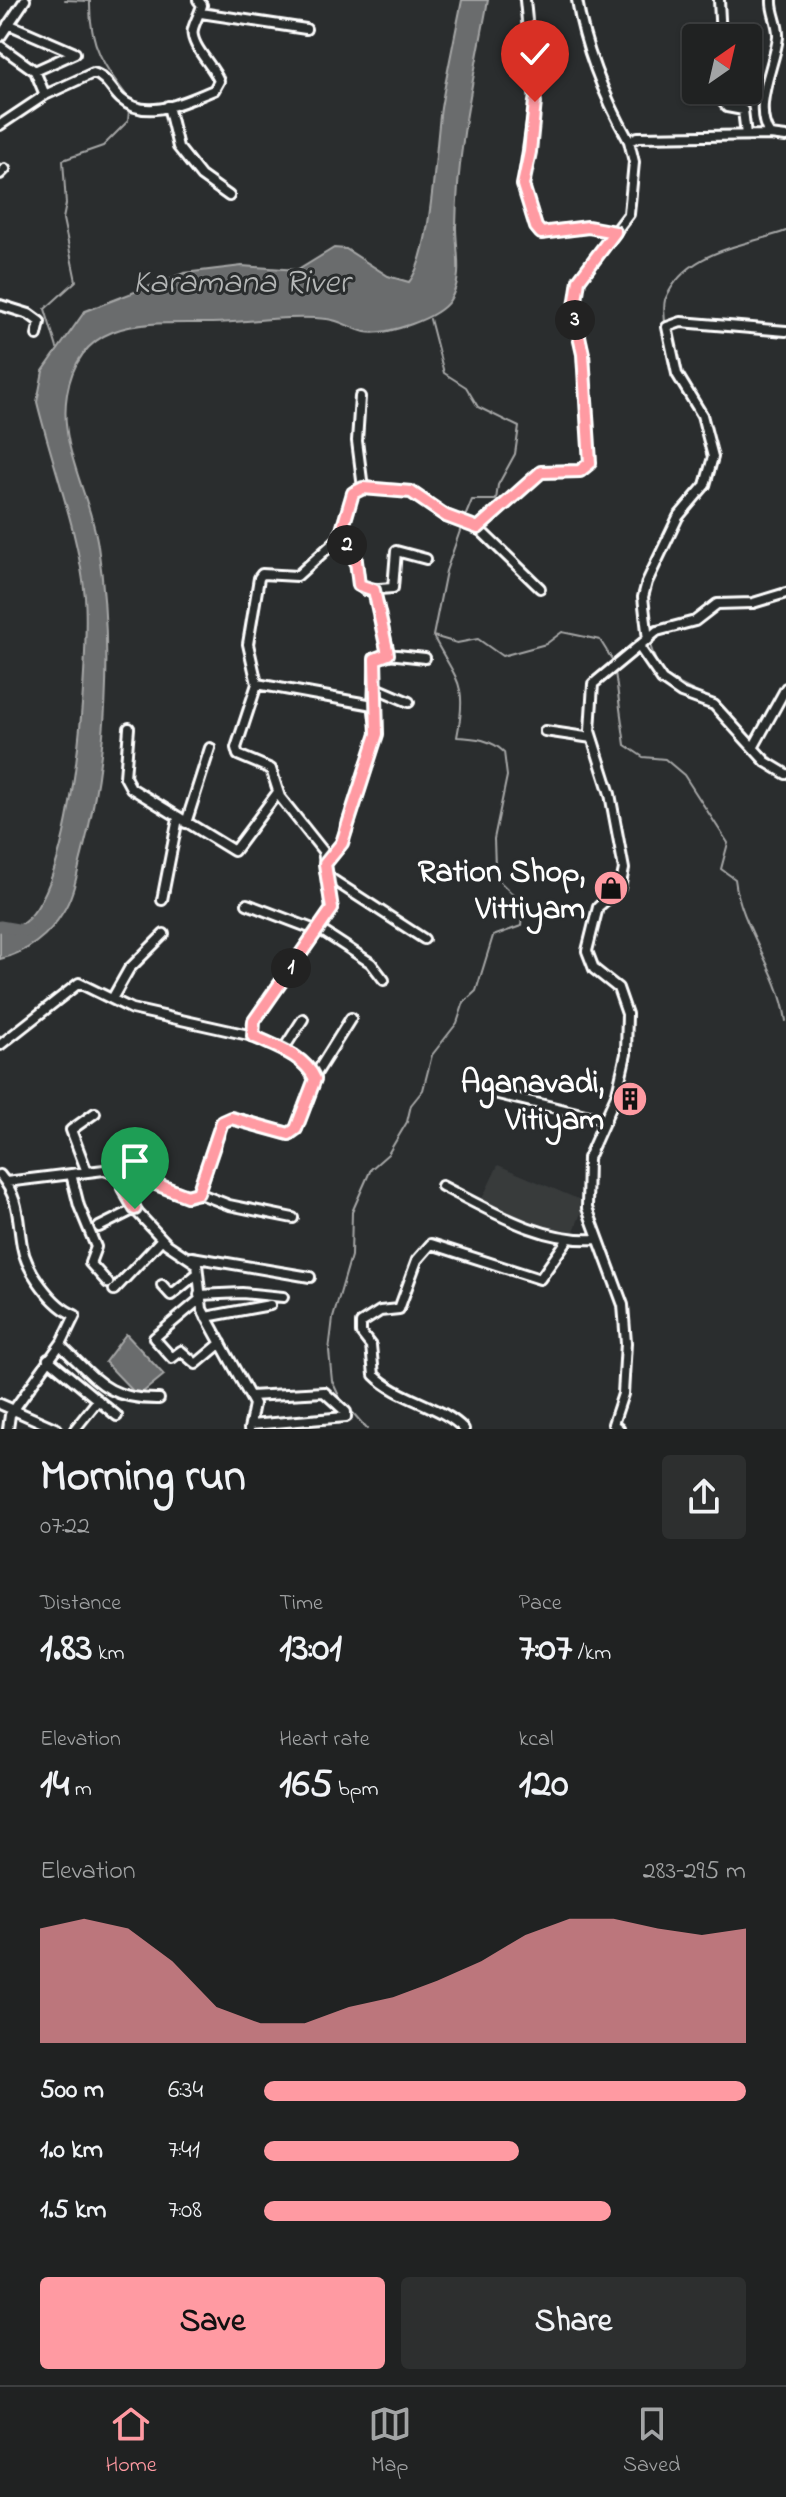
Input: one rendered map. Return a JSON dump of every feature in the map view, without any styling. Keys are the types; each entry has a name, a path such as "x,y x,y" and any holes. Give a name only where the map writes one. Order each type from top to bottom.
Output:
{"street":[{"path":"0,37 25,0"},
{"path":"0,125 45,95 93,73 102,76 120,98 133,107 148,110 214,90 219,81 193,39 192,30 201,13 202,5 198,0"},
{"path":"525,0 535,102 523,185 536,227 541,233 588,227 615,232"},
{"path":"478,528 541,472 580,471 590,463 583,354 574,314 579,280 629,214 634,162 629,141 613,113 582,28 577,0"},
{"path":"719,0 720,24"},
{"path":"770,135 764,127 766,85 778,35 772,0"},
{"path":"201,13 306,29"},
{"path":"8,24 75,53 35,71"},
{"path":"0,46 35,71 45,95"},
{"path":"725,104 743,110 746,135"},
{"path":"168,106 178,147 201,176 229,196"},
{"path":"629,141 638,137 786,137"},
{"path":"0,305 29,314 40,322 37,335"},
{"path":"648,640 643,597 647,582 678,517 705,485 713,457 702,415 677,374 667,327 681,322 786,331"},
{"path":"360,397 357,441 363,488"},
{"path":"253,1036 254,1021 332,909 323,851 278,792 271,769 238,755 236,748 257,684 248,644 259,578 262,574 297,576 340,537 353,493 363,488 411,492 446,516 478,528 540,588"},
{"path":"340,537 355,553 359,585 374,590 393,588 396,551 426,559"},
{"path":"374,590 388,654"},
{"path":"619,1429 613,1424 623,1394 626,1343 623,1305 587,1208 588,1158 617,1093 626,1054 627,1014 618,988 594,969 587,951 598,907 620,888 624,869 610,794 592,738 593,684 657,631 695,621 717,604 753,603 786,593"},
{"path":"640,648 662,680 681,693 714,705 755,745 766,762 786,774"},
{"path":"325,864 342,843 377,734 373,703 375,659 388,654 425,658"},
{"path":"257,684 367,706 373,703"},
{"path":"374,687 409,702"},
{"path":"755,745 786,688"},
{"path":"129,728 125,777 131,788 234,851 278,792"},
{"path":"545,731 592,738"},
{"path":"162,900 182,820 210,748"},
{"path":"327,876 424,939"},
{"path":"247,904 318,930 371,963 384,980"},
{"path":"112,999 129,969 164,934"},
{"path":"0,1045 51,1009 67,990 79,983 132,1009 253,1036 294,1055 314,1077"},
{"path":"198,1193 222,1122 231,1118 289,1134 296,1129 314,1077 351,1018"},
{"path":"283,1050 303,1019"},
{"path":"494,1093 606,1120"},
{"path":"87,1172 71,1130 95,1113"},
{"path":"3,1179 104,1170 128,1178 135,1176 187,1196 198,1193 229,1205 293,1218"},
{"path":"71,1174 79,1206 96,1247 90,1263 111,1287 162,1239"},
{"path":"128,1178 123,1188 135,1209 162,1239 197,1264 199,1298 206,1317 254,1404 250,1427 346,1417 346,1412 324,1392 250,1396"},
{"path":"3,1179 16,1197 28,1261 46,1290 67,1312 75,1315 60,1345 12,1412 8,1429"},
{"path":"442,1186 484,1208 565,1239 597,1239"},
{"path":"99,1227 135,1209"},
{"path":"464,1429 454,1419 422,1406 374,1375 371,1346 361,1333 361,1323 380,1311 399,1309 417,1260 431,1244 540,1279 565,1239"},
{"path":"191,1257 310,1277"},
{"path":"162,1285 171,1295 198,1273"},
{"path":"221,1343 196,1364 181,1351 172,1358 154,1338 199,1298 242,1293 283,1297"},
{"path":"206,1317 270,1305"},
{"path":"60,1345 112,1393 132,1400 159,1399"},
{"path":"48,1359 117,1416"},
{"path":"75,1429 98,1400"},
{"path":"0,1404 12,1412 57,1429"}],"shaded area":[{"path":"498,1165 585,1202 570,1242 480,1203"}],"water":[{"path":"462,0 488,0 459,169 457,282 444,307 411,324 374,333 332,320 312,318 143,325 103,337 87,349 74,368 67,394 67,433 94,527 103,584 105,701 98,779 82,855 67,905 51,929 36,942 0,959 0,928 26,921 46,891 61,844 80,728 85,597 71,524 37,402 43,371 85,311 184,273 242,266 298,270 334,248 346,249 388,276 409,282 417,268 428,225 441,108"},
{"path":"126,1334 164,1375 143,1392 134,1392 105,1362"}],"waterway":[{"path":"65,0 90,1 95,43 113,77 130,100"},
{"path":"57,348 45,309 76,281 63,219 66,204 63,160 103,146 128,121 129,110"},
{"path":"665,325 665,300 686,270 716,253 786,231"},
{"path":"430,319 444,373 466,387 478,407 519,427 515,454 498,485 496,500 472,500 465,517"},
{"path":"461,528 446,571 433,636 457,643 478,639 502,656 546,644 562,632 600,640 613,661"},
{"path":"647,573 654,558"},
{"path":"367,1429 340,1398 332,1381 329,1351 333,1318 351,1256 352,1212 371,1169 388,1154 407,1122 411,1105 423,1090 432,1055 457,1023 464,1002 476,991 493,936 521,926 523,904 498,880 495,867 494,839 507,776 504,752 482,740 457,737 461,693 433,636"},
{"path":"650,645 659,670"},
{"path":"615,672 625,745 643,757 665,759 684,775 728,843 721,869 735,879 745,915 776,984 786,1021"},
{"path":"662,675 713,701"},
{"path":"719,704 752,740"},
{"path":"757,745 782,767"},
{"name":"Karamana River","path":"0,926 29,931"}],"place":[{"name":"Ration Shop, Vittiyam","path":"611,888"},
{"name":"Aganavadi, Vitiyam","path":"630,1099"}],"route":[{"path":"135,1209 123,1188 128,1178 135,1176 187,1196 198,1193 203,1186 222,1122 231,1118 289,1134 296,1129 315,1079 294,1055 253,1036 254,1021 332,909 325,864 342,843 377,734 373,703 375,659 376,655 388,654 374,590 365,590 359,585 355,553 340,537 353,493 363,488 411,492 446,516 478,528 541,472 580,471 590,463 583,354 574,314 579,280 615,232 588,227 541,233 536,227 523,185 535,102"}]}
